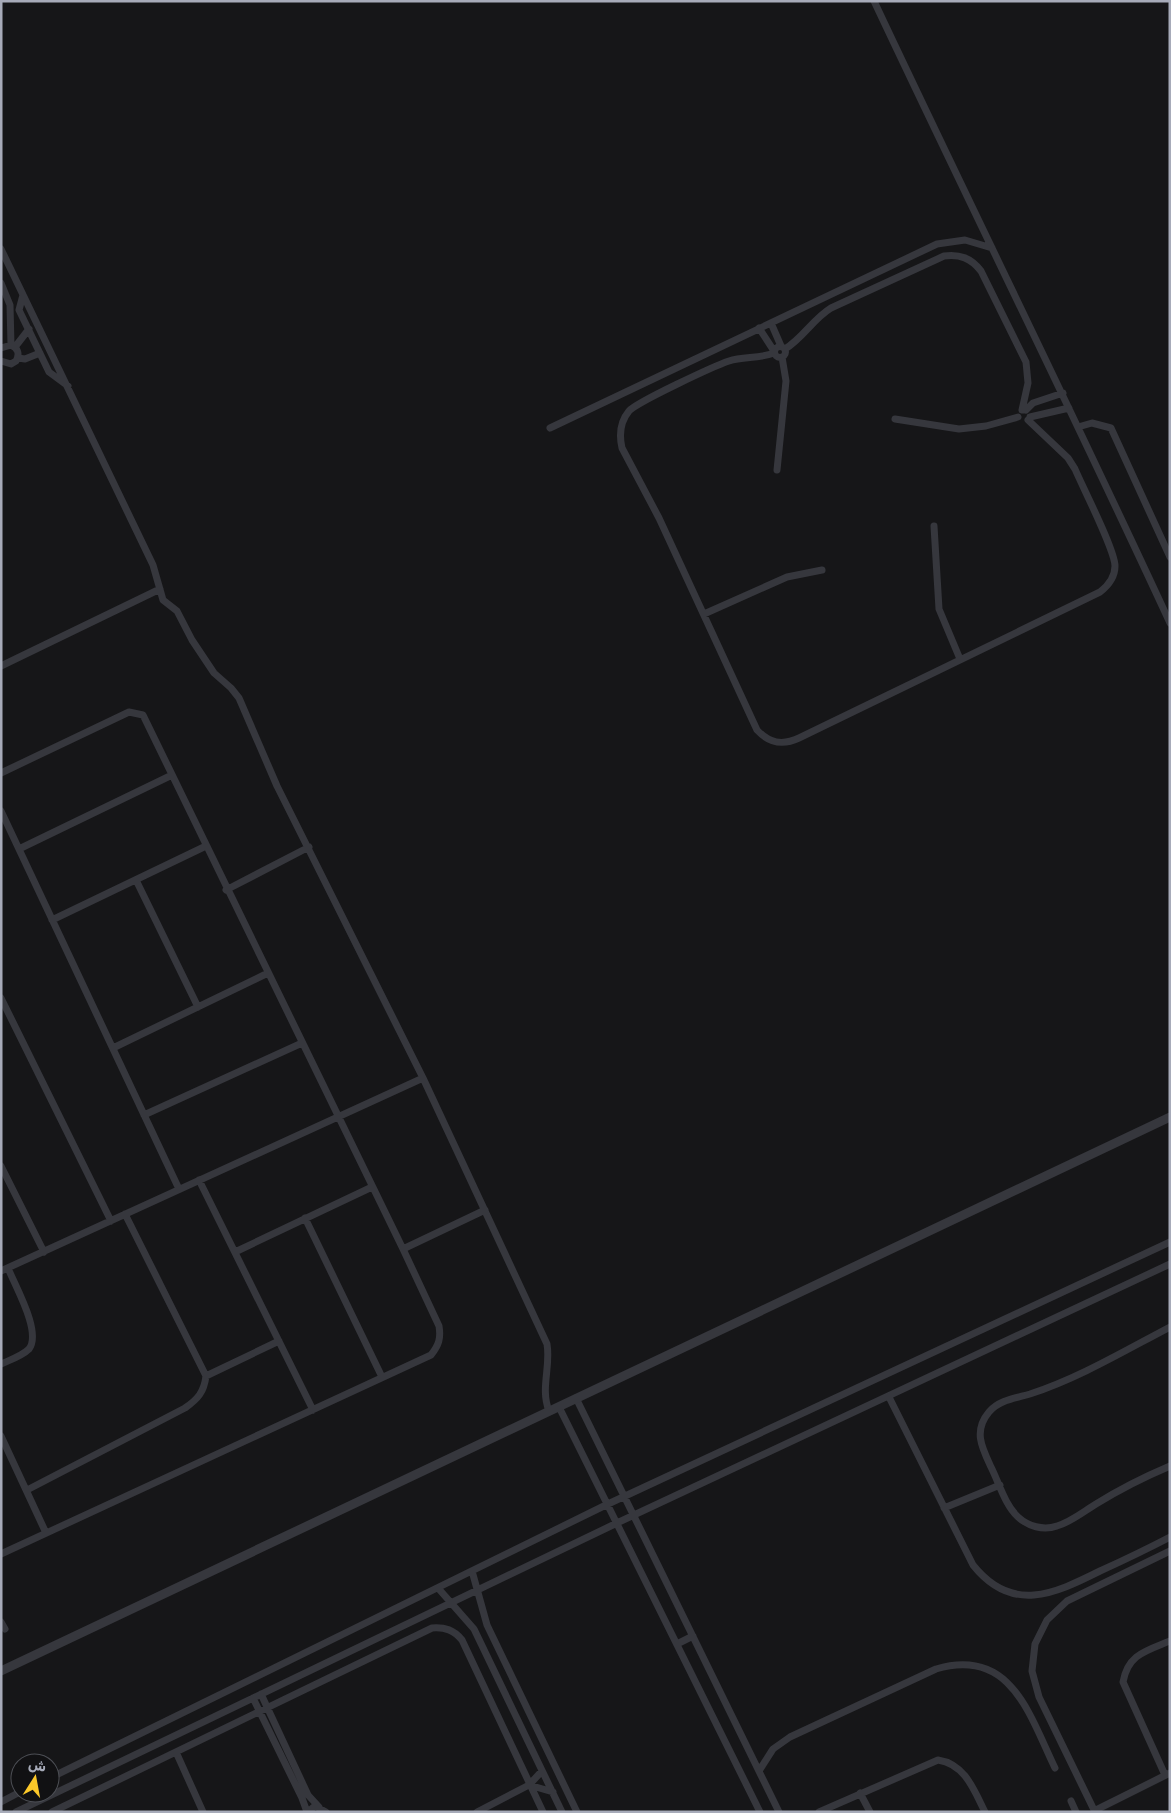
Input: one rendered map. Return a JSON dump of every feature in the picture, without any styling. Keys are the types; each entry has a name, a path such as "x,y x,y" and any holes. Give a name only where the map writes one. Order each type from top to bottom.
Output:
{"street":[{"path":"874,1 1063,393 1170,623"},
{"path":"550,428 936,244 965,240 992,248"},
{"path":"1,249 153,565 163,600 177,611 211,669 239,698 277,786 423,1078 547,1344 548,1355 544,1390 549,1411"},
{"path":"944,256 961,256 976,264 981,270 1026,362 1028,383 1025,415 1060,449 1075,469 1114,556 1114,572 1111,580 1100,592 799,738 781,743 772,741 757,730 659,518 622,448 620,429 628,412 635,405 730,360 761,358 774,352 776,347 783,348 798,340 818,318 831,308 944,256"},
{"path":"1,283 10,305 13,346 18,354 18,358"},
{"path":"23,294 20,310 49,372 68,386"},
{"path":"771,323 783,348 782,357 786,381 776,470"},
{"path":"759,328 777,357 782,357"},
{"path":"1,348 13,346 28,329"},
{"path":"1,361 11,364 18,358 25,359 40,353"},
{"path":"1025,415 1033,403 1063,393"},
{"path":"896,419 959,429 986,426 1025,415 1069,408"},
{"path":"1078,427 1092,423 1111,428 1170,557"},
{"path":"934,526 939,609 960,659"},
{"path":"704,614 787,577 822,570"},
{"path":"1,666 160,589"},
{"path":"1,773 134,711 143,715 226,890 403,1249 439,1326 440,1336 438,1346 431,1355 1,1554"},
{"path":"19,849 172,775"},
{"path":"1,811 179,1189"},
{"path":"52,920 206,846"},
{"path":"226,890 309,847"},
{"path":"136,880 198,1007"},
{"path":"113,1048 268,974"},
{"path":"1,998 111,1221"},
{"path":"144,1114 302,1043"},
{"path":"1,1364 26,1352 33,1338 31,1323 4,1270 423,1078"},
{"path":"1,1671 1170,1117"},
{"path":"1,1166 44,1252"},
{"path":"199,1180 313,1410"},
{"path":"235,1252 372,1187"},
{"path":"403,1249 485,1210"},
{"path":"27,1490 185,1408 196,1400 204,1388 206,1376 125,1214"},
{"path":"305,1218 382,1377"},
{"path":"60,1773 608,1504 1170,1242"},
{"path":"16,1812 617,1523 1170,1264"},
{"path":"1170,1327 1066,1380 1000,1403 990,1410 980,1431 980,1442 1017,1516 1028,1524 1041,1528 1055,1527 1126,1486 1170,1466"},
{"path":"206,1376 279,1341"},
{"path":"889,1397 973,1565 978,1572 1000,1588 1025,1595 1043,1595 1060,1590 1170,1537"},
{"path":"576,1398 779,1812"},
{"path":"559,1407 760,1812"},
{"path":"1,1436 46,1533"},
{"path":"944,1508 1000,1485"},
{"path":"1170,1551 1067,1601 1047,1620 1035,1644 1032,1671 1040,1697 1094,1811 1168,1774 1123,1682 1126,1668 1134,1657 1170,1641"},
{"path":"472,1571 487,1625 576,1812"},
{"path":"438,1588 474,1629 562,1812"},
{"path":"1,1622 5,1629"},
{"path":"52,1812 432,1628 446,1628 462,1640 543,1812"},
{"path":"677,1644 693,1636"},
{"path":"759,1771 774,1749 790,1737 936,1669 950,1665 982,1669 1010,1683 1021,1696 1054,1768"},
{"path":"261,1694 308,1795 326,1812"},
{"path":"252,1698 308,1812 312,1808 320,1807"},
{"path":"176,1752 202,1812"},
{"path":"819,1812 930,1761 947,1761 960,1770 967,1778 985,1812"},
{"path":"477,1812 529,1785 542,1771"},
{"path":"529,1785 553,1792"},
{"path":"860,1793 870,1812"},
{"path":"1071,1801 1076,1812"}]}
